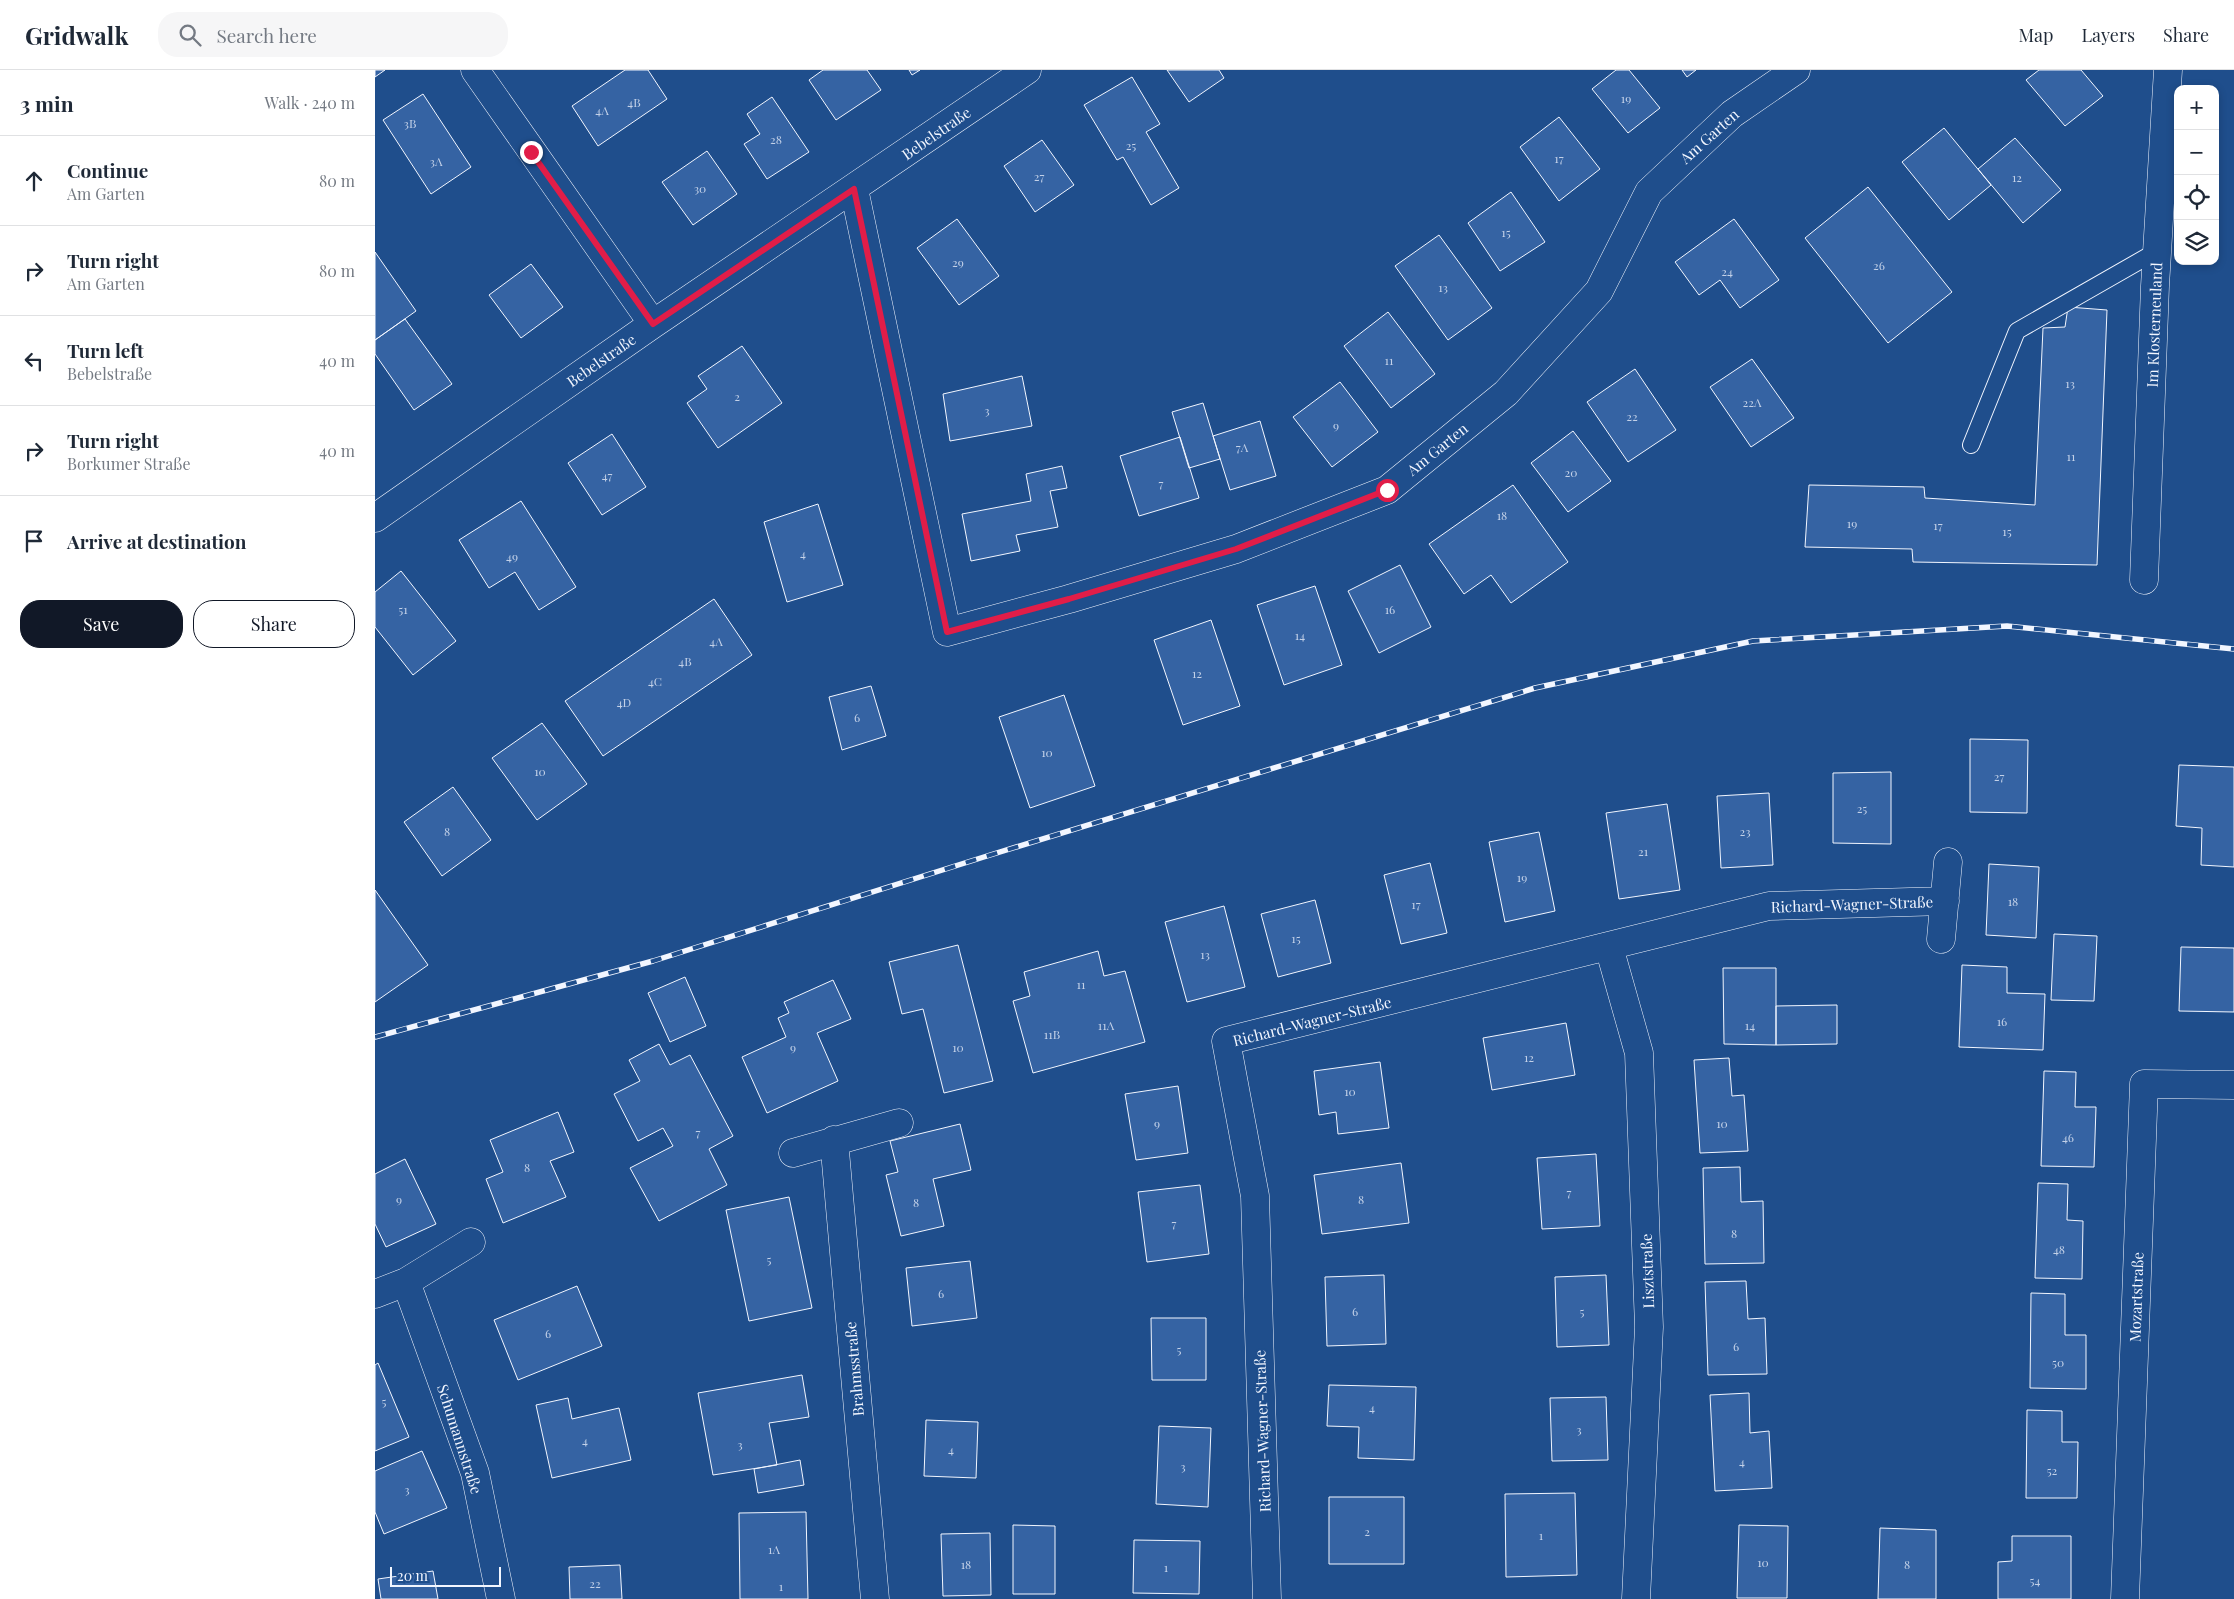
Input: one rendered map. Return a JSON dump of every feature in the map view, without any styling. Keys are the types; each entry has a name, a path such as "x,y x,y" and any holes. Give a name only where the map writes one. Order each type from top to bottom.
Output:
{"street":[{"path":"475,70 653,324"},
{"name":"Bebelstraße","path":"375,518 653,324 1027,70"},
{"name":"Am Garten","path":"854,189 947,632 1069,599 1236,549 1387,490 1506,393 1599,291 1649,192 1732,114 1796,70"},
{"name":"Im Klosterneuland","path":"2144,580 2157,251 2168,70"},
{"name":"Richard-Wagner-Straße","path":"1941,939 1948,862"},
{"name":"Richard-Wagner-Straße","path":"1267,1599 1255,1196 1226,1041 1769,906 1945,901"},
{"name":"Lisztstraße","path":"1609,947 1639,1053 1649,1327 1637,1599"},
{"name":"Mozartstraße","path":"2125,1599 2144,1084 2234,1085"},
{"path":"793,1153 899,1123"},
{"name":"Brahmsstraße","path":"834,1140 875,1599"},
{"path":"375,1294 406,1282 471,1242"},
{"name":"Schumannstraße","path":"406,1282 475,1474 501,1599"}],"lane":[{"path":"1971,445 2017,331 2157,251"}],"building":[{"path":"375,70 385,70 375,77"},
{"path":"625,70 648,70 667,99 598,146 572,106"},
{"path":"823,70 867,70 881,90 836,120 809,80"},
{"path":"909,70 920,70 912,75"},
{"path":"1167,70 1219,70 1224,78 1189,102"},
{"path":"1616,70 1629,70 1660,108 1628,133 1592,89"},
{"path":"1682,70 1696,70 1687,77"},
{"path":"2039,70 2081,70 2103,96 2065,126 2026,80"},
{"path":"1132,77 1160,124 1146,132 1179,188 1151,205 1123,157 1117,160 1084,105"},
{"path":"423,94 471,167 431,194 383,120"},
{"path":"772,97 809,152 767,179 744,144 760,134 747,114"},
{"path":"1559,117 1600,169 1559,201 1520,147"},
{"path":"1944,128 1991,185 1949,220 1902,162"},
{"path":"2015,138 2061,190 2023,223 1978,169"},
{"path":"1042,140 1074,185 1035,212 1004,166"},
{"path":"707,151 737,194 693,225 662,182"},
{"path":"1868,187 1952,292 1888,343 1805,238"},
{"path":"1511,192 1545,242 1500,271 1468,223"},
{"path":"957,219 999,276 959,305 917,248"},
{"path":"1734,219 1779,280 1740,308 1720,280 1699,295 1675,262"},
{"path":"1439,235 1492,308 1448,340 1395,266"},
{"path":"375,252 416,311 375,340"},
{"path":"531,264 563,307 521,338 489,295"},
{"path":"2068,307 2107,310 2097,565 1913,562 1912,549 1805,547 1809,485 1924,487 1925,498 2035,505 2043,328 2065,327"},
{"path":"1388,312 1435,374 1391,408 1344,346"},
{"path":"405,319 452,384 414,410 375,354 375,340"},
{"path":"742,346 782,403 718,448 687,403 707,389 698,376"},
{"path":"1752,359 1794,418 1751,447 1710,387"},
{"path":"1635,369 1676,430 1628,462 1587,402"},
{"path":"1022,376 1032,426 950,441 943,394"},
{"path":"1340,382 1378,432 1332,467 1293,417"},
{"path":"1203,403 1220,459 1189,468 1172,412"},
{"path":"1260,421 1276,476 1230,490 1213,436"},
{"path":"1573,431 1611,481 1568,512 1531,463"},
{"path":"612,434 646,487 602,515 568,463"},
{"path":"1180,437 1199,498 1139,516 1120,456"},
{"path":"1062,466 1067,488 1050,491 1058,527 1016,535 1020,551 971,561 962,514 1031,501 1026,474"},
{"path":"1513,485 1568,562 1511,603 1491,575 1464,594 1429,544"},
{"path":"521,501 576,587 539,610 515,572 489,588 459,540"},
{"path":"818,504 843,585 787,602 764,522"},
{"path":"1400,565 1431,627 1379,653 1348,591"},
{"path":"401,571 456,641 413,675 375,627 375,592"},
{"path":"1315,586 1342,665 1284,685 1257,605"},
{"path":"714,599 752,655 603,756 565,701"},
{"path":"1211,620 1240,706 1183,725 1154,640"},
{"path":"871,686 886,736 842,750 829,697"},
{"path":"1064,695 1095,786 1030,808 999,717"},
{"path":"542,723 587,784 537,820 492,758"},
{"path":"1970,739 2028,740 2027,813 1970,812"},
{"path":"2179,765 2234,767 2234,867 2201,865 2202,828 2176,826"},
{"path":"1891,772 1891,844 1833,843 1833,773"},
{"path":"453,787 491,840 442,876 404,822"},
{"path":"1769,793 1773,865 1721,868 1717,796"},
{"path":"1667,804 1680,890 1619,899 1606,813"},
{"path":"1539,832 1555,911 1505,922 1489,842"},
{"path":"1430,863 1447,933 1401,944 1384,875"},
{"path":"1989,864 2039,867 2036,938 1986,935"},
{"path":"375,890 428,965 375,1002"},
{"path":"1315,900 1331,963 1278,977 1261,914"},
{"path":"1224,906 1245,987 1187,1002 1165,922"},
{"path":"2054,934 2097,936 2094,1001 2051,1000"},
{"path":"958,945 993,1081 944,1093 923,1009 902,1014 889,962"},
{"path":"2181,947 2234,948 2234,1012 2179,1011"},
{"path":"1098,951 1104,976 1125,971 1145,1042 1033,1073 1013,1001 1030,996 1024,972"},
{"path":"1962,965 2007,967 2007,993 2045,994 2043,1050 1959,1047"},
{"path":"1723,968 1776,968 1776,1045 1724,1044"},
{"path":"685,977 706,1026 670,1042 648,993"},
{"path":"833,980 851,1019 817,1033 838,1081 767,1113 742,1057 786,1037 778,1018 789,1013 784,1002"},
{"path":"1837,1005 1837,1044 1776,1045 1776,1006"},
{"path":"1566,1023 1575,1075 1492,1090 1483,1038"},
{"path":"659,1044 670,1065 690,1055 733,1136 709,1149 727,1185 659,1221 630,1168 673,1146 663,1128 638,1141 614,1094 640,1081 629,1060"},
{"path":"1729,1058 1732,1096 1744,1095 1748,1151 1700,1153 1694,1060"},
{"path":"1380,1062 1389,1128 1338,1134 1336,1112 1319,1115 1314,1071"},
{"path":"2044,1071 2076,1072 2075,1107 2096,1107 2094,1167 2041,1166"},
{"path":"1178,1086 1188,1153 1136,1160 1125,1094"},
{"path":"558,1112 574,1152 550,1161 566,1197 503,1223 486,1179 503,1172 490,1140"},
{"path":"960,1124 971,1170 933,1179 944,1226 901,1236 886,1175 898,1172 890,1141"},
{"path":"1596,1154 1600,1226 1542,1229 1537,1158"},
{"path":"405,1159 436,1224 386,1247 375,1224 375,1174"},
{"path":"1401,1163 1409,1223 1322,1234 1314,1175"},
{"path":"1740,1167 1741,1202 1763,1201 1764,1263 1705,1264 1703,1168"},
{"path":"2038,1183 2068,1184 2067,1220 2083,1221 2082,1279 2035,1278"},
{"path":"1200,1185 1209,1254 1147,1262 1138,1192"},
{"path":"789,1197 812,1308 749,1321 726,1210"},
{"path":"970,1261 977,1318 912,1326 906,1268"},
{"path":"1384,1275 1386,1344 1327,1346 1325,1277"},
{"path":"1606,1275 1609,1345 1557,1347 1555,1277"},
{"path":"1746,1281 1748,1319 1765,1318 1767,1374 1708,1375 1705,1282"},
{"path":"577,1286 602,1346 518,1380 494,1320"},
{"path":"2031,1293 2065,1294 2065,1335 2086,1335 2086,1389 2030,1388"},
{"path":"1151,1318 1206,1318 1206,1380 1152,1380"},
{"path":"378,1363 409,1437 375,1451 375,1365"},
{"path":"802,1375 809,1417 769,1423 777,1465 713,1475 698,1393"},
{"path":"1329,1385 1416,1387 1414,1460 1358,1458 1359,1427 1327,1426"},
{"path":"1749,1393 1750,1433 1769,1431 1772,1488 1715,1491 1710,1395"},
{"path":"1606,1397 1608,1460 1552,1461 1550,1398"},
{"path":"568,1398 572,1419 619,1408 631,1460 552,1478 536,1405"},
{"path":"2027,1410 2062,1411 2062,1442 2078,1442 2077,1498 2026,1498"},
{"path":"926,1420 978,1422 976,1478 924,1476"},
{"path":"1159,1426 1211,1428 1208,1507 1156,1504"},
{"path":"422,1451 447,1508 384,1534 375,1512 375,1471"},
{"path":"800,1460 804,1485 758,1493 754,1469"},
{"path":"1575,1493 1577,1575 1506,1577 1505,1494"},
{"path":"1329,1497 1404,1497 1404,1564 1329,1564"},
{"path":"806,1512 808,1599 740,1599 739,1513"},
{"path":"1013,1525 1055,1526 1055,1594 1013,1594"},
{"path":"1739,1525 1788,1526 1787,1598 1737,1598"},
{"path":"1880,1528 1936,1530 1936,1599 1878,1599"},
{"path":"990,1533 991,1595 943,1596 941,1534"},
{"path":"2012,1536 2071,1536 2071,1599 1998,1599 1998,1562 2012,1561"},
{"path":"1134,1540 1200,1541 1199,1594 1133,1593"},
{"path":"620,1565 622,1599 570,1599 569,1567"},
{"path":"433,1571 438,1599 381,1599 378,1579"}],"railway":[{"path":"375,1037 653,961 987,856 1535,688 1753,641 2007,626 2234,649"}],"route":[{"path":"531,152 653,324 854,189 947,632 1069,599 1236,549 1387,490"}]}
